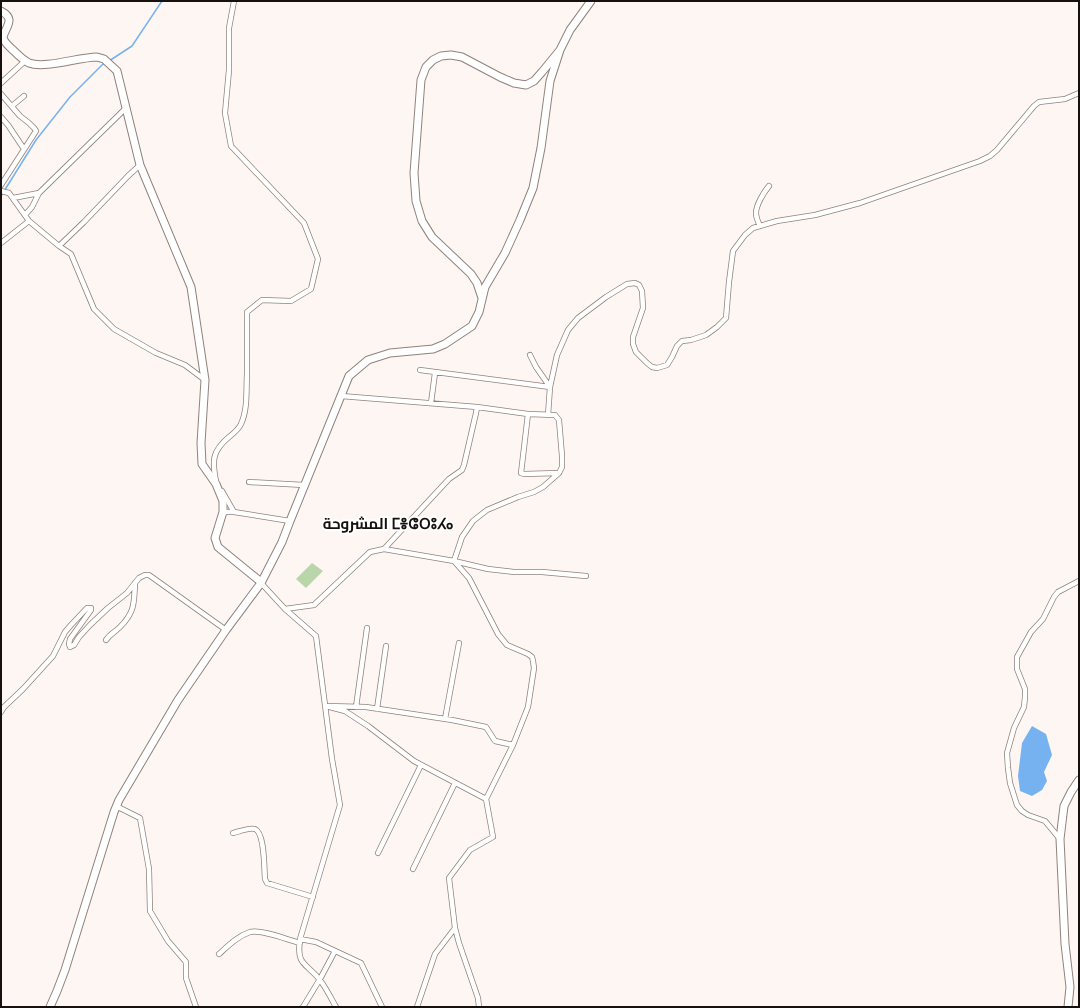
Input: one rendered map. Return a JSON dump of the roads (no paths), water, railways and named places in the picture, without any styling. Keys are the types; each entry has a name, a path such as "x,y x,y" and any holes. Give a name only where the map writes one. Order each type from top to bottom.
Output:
{"main road":[{"path":"50,1007 65,970 116,806 178,700 261,582 282,542 348,376 368,360 390,353 433,350 472,326 479,312 485,287 505,253 533,188 541,148 550,81 560,50 570,30 591,1"},
{"path":"1,12 6,14 9,21 2,37 5,42 29,63 37,65 97,57 104,59 117,71 140,165 191,287 205,380 201,443 202,464 216,484 223,501 223,512 215,538 218,547 261,582"},
{"path":"482,299 477,283 471,274 432,237 422,221 416,201 414,173 421,80 426,67 433,60 441,56 451,55 462,57 514,83 526,85 534,81 560,50"},
{"path":"1068,1007 1070,987 1065,944 1060,839 1064,806 1079,780"}],"street":[{"path":"234,1 230,28 229,70 225,113 231,146 304,223 318,259 311,289 291,301 262,300 247,312 246,394 242,422 240,427 224,441 216,453 213,463 216,482 234,512"},
{"path":"1,83 25,60"},
{"path":"1,94 20,116 30,123 36,131 1,186"},
{"path":"548,415 550,387 557,355 568,330 578,318 606,297 627,284 635,283 639,285 642,291 643,308 633,337 633,344 636,352 652,367 658,368 667,365 677,346 682,341 691,340 706,335 726,318 728,304 728,282 733,251 744,235 753,228 777,221 815,214 860,203 980,161 990,156 997,150 1039,102 1065,99 1079,94"},
{"path":"12,106 24,96"},
{"path":"25,215 32,207 39,192 126,108"},
{"path":"1,117 24,149"},
{"path":"59,246 140,165"},
{"path":"760,226 756,211 764,193 769,186"},
{"path":"1,191 9,193 28,221 71,254 94,309 114,329 156,353 185,364 205,380"},
{"path":"13,198 39,192"},
{"path":"1,243 28,221"},
{"path":"530,355 550,387"},
{"path":"420,370 550,387"},
{"path":"431,403 435,373"},
{"path":"341,396 477,407 528,414 556,415 559,420 562,456 562,467 560,473 543,487 534,492 487,510 473,521 462,536 454,561"},
{"path":"384,549 449,479 462,470 477,407"},
{"path":"528,414 521,474 560,473"},
{"path":"249,482 304,485"},
{"path":"223,512 234,512 290,521"},
{"path":"285,609 314,605 370,552 384,549 454,561 488,570 518,573 542,572 586,576"},
{"path":"454,561 469,578 498,634 507,644 532,657 534,668 528,707 513,745 486,800 493,837 470,850 449,878 455,928 478,998 479,1007"},
{"path":"1,712 4,707 50,660 71,625 87,608 91,608 91,610 70,640 70,647 74,645 90,625 127,593 139,578 145,575 149,575 226,630"},
{"path":"1060,839 1045,821 1022,811 1017,805 1010,783 1008,753 1014,728 1024,707 1025,697 1025,689 1017,669 1017,657 1031,632 1043,619 1058,592 1079,580"},
{"path":"261,582 285,609 316,636 332,759 340,804 300,941 299,957 320,980 336,1007"},
{"path":"106,640 110,634 117,630 128,619 134,605 135,583"},
{"path":"356,707 367,628"},
{"path":"445,719 459,643"},
{"path":"377,709 386,646"},
{"path":"326,706 377,709 445,719 486,727 494,741 513,745"},
{"path":"326,706 345,711 368,726 414,761 486,800"},
{"path":"378,852 421,765"},
{"path":"413,869 455,783"},
{"path":"116,806 140,818 149,869 150,911 168,941 186,962 186,978 196,1007"},
{"path":"233,833 252,828 256,829 260,835 264,855 264,879 267,883 313,897"},
{"path":"417,1007 436,954 455,928"},
{"path":"219,954 233,941 251,932 263,932 300,941 316,942 361,963 382,1007"},
{"path":"303,1007 320,980 335,951"}],"water":[{"path":"1032,726 1046,734 1052,755 1044,772 1047,781 1042,790 1032,796 1020,791 1018,776 1022,743"}],"waterway":[{"path":"109,61 132,46 162,1"},
{"path":"1,196 36,140 70,97 105,63"}],"district":[{"name":"المشروحة ⵎⴻⵛⵔⵓⵃⴰ","path":"388,524"}]}
